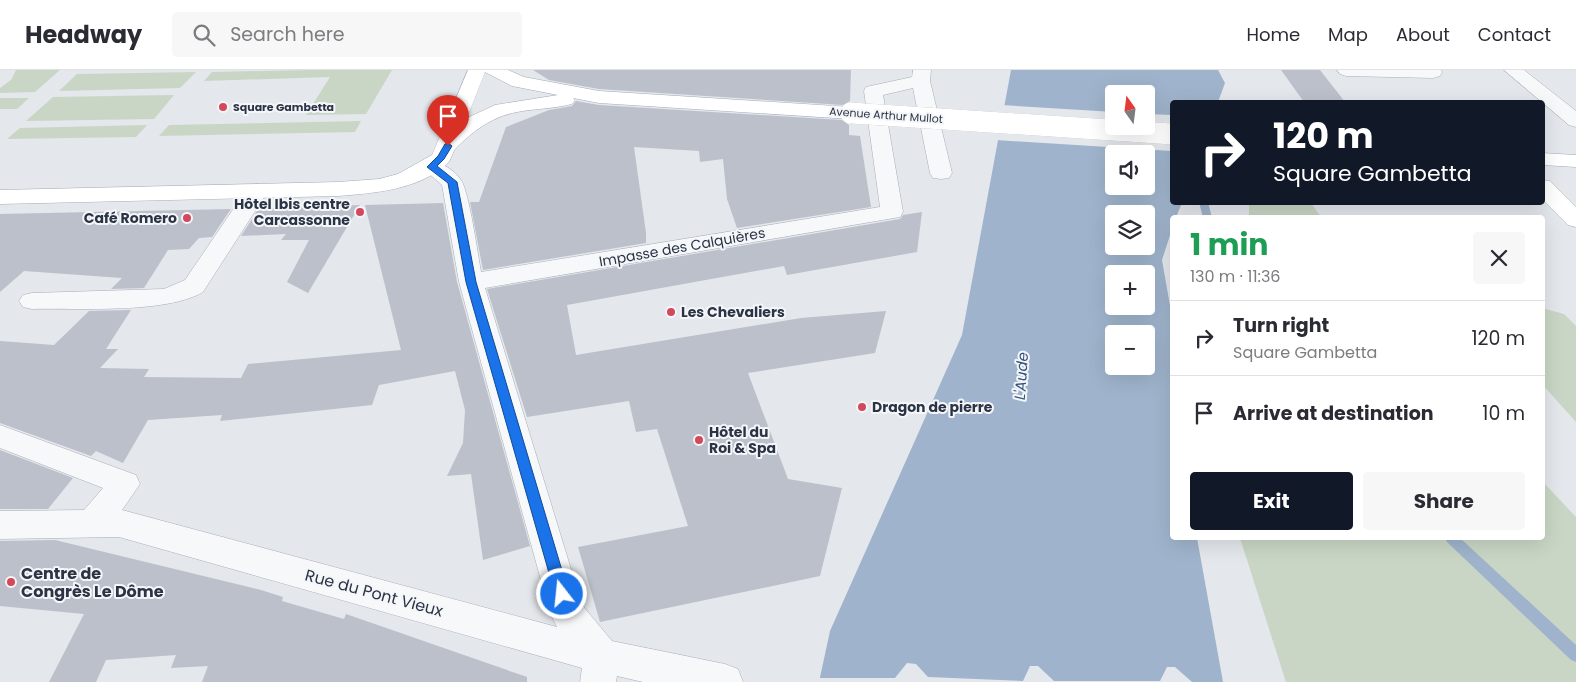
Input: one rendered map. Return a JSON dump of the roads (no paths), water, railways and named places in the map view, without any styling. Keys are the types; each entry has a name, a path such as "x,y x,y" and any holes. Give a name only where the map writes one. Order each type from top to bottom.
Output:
{"main road":[{"path":"0,197 376,187 405,180 440,156 478,70"},
{"name":"Avenue Arthur Mullot","path":"493,70 519,82 598,98"},
{"name":"Avenue Arthur Mullot","path":"440,156 464,127 494,111 538,102 598,98 1170,134"},
{"path":"1545,188 1574,209"}],"street":[{"path":"1346,70 1433,72 1432,70"},
{"path":"1513,70 1572,118"},
{"path":"921,76 941,173"},
{"name":"Impasse des Calquières","path":"471,282 892,212 873,90 921,76"},
{"path":"1545,115 1572,118"},
{"path":"440,156 452,182 471,282 567,613 610,666"},
{"path":"32,300 164,297 184,292 194,286 257,191"},
{"path":"0,436 124,484 105,523"},
{"name":"Rue du Pont Vieux","path":"0,526 105,523 610,666 725,682"}],"water":[{"name":"L'Aude","path":"1011,70 1218,70 1225,83 1219,100 1170,100 1170,205 1181,205 1177,215 1170,215 1170,235 1162,260 1170,306 1170,540 1197,540 1223,682 819,682 830,631 962,335"}],"waterway":[{"path":"1204,205 1207,215"},
{"path":"1454,540 1576,655"}],"place":[{"name":"Square Gambetta","path":"223,107"},
{"name":"Hôtel Ibis centre Carcassonne","path":"360,212"},
{"name":"Café Romero","path":"187,218"},
{"name":"Les Chevaliers","path":"671,312"},
{"name":"Dragon de pierre","path":"862,407"},
{"name":"Hôtel du Roi & Spa","path":"699,440"},
{"name":"Centre de Congrès Le Dôme","path":"11,582"}]}
